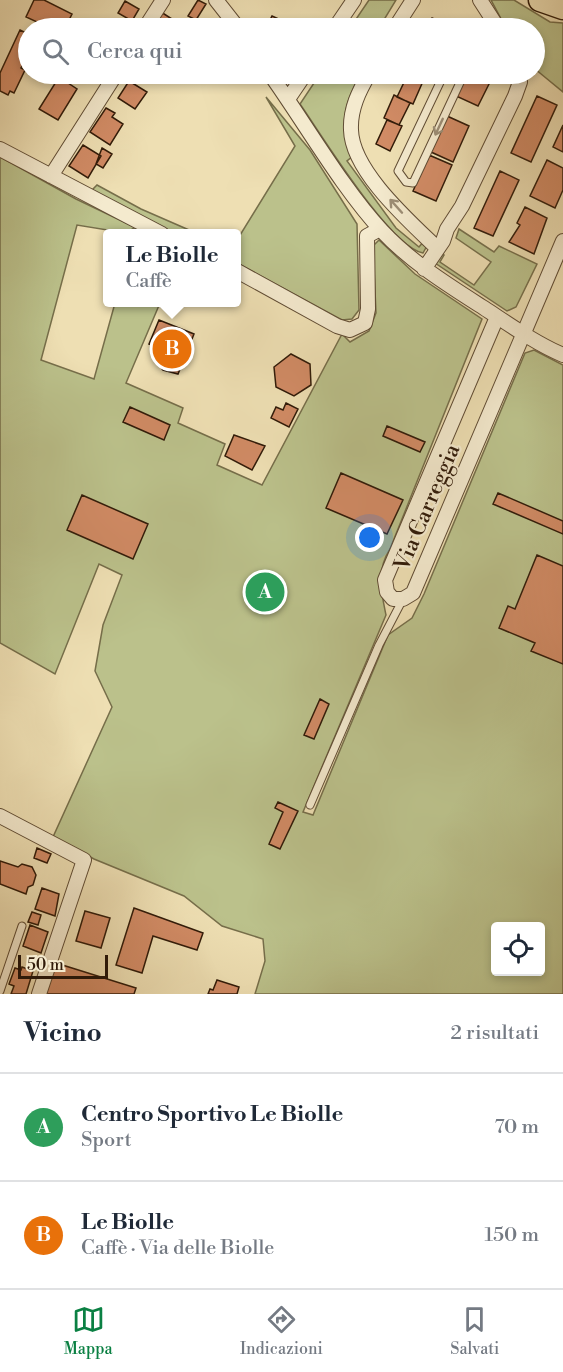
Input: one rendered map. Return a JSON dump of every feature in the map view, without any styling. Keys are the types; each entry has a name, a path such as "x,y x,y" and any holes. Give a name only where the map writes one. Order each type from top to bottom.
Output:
{"highway":[{"path":"540,0 563,8"}],"street":[{"path":"151,18 163,0"},
{"path":"216,0 230,18"},
{"path":"342,18 354,0"},
{"path":"401,18 413,0"},
{"path":"480,0 492,18"},
{"path":"51,176 110,84"},
{"path":"277,84 380,229 424,269 522,333 563,355"},
{"path":"288,99 298,84"},
{"path":"364,84 352,110 351,131 356,150 375,183 437,248"},
{"path":"424,269 443,242 447,229 462,206 519,84"},
{"path":"0,149 152,229"},
{"path":"241,273 297,303 321,319 350,330 358,328 365,323 368,309 367,236 380,229"},
{"name":"Via Carreggia","path":"497,316 385,580 387,592 393,599 403,599 413,593 563,241"},
{"path":"0,816 84,860 39,994"}],"lane":[{"path":"439,84 398,171 406,182 413,183 459,84"},
{"path":"310,805 379,645 403,599"},
{"path":"0,991 22,926"}],"green space":[{"path":"369,0 396,0 385,18 357,18"},
{"path":"491,0 514,0 543,18 501,18"},
{"path":"545,19 550,22 563,23 563,92 545,77"},
{"path":"313,84 356,84 345,114 353,156 347,161 396,228 419,247 424,241 428,244 423,253 409,246 375,211 339,163 300,104"},
{"path":"266,97 310,150 357,224 359,310 352,319 342,320 241,265 241,234 295,146"},
{"path":"0,157 76,199 139,229 103,229 77,225 41,360 94,379 114,307 158,307 126,383 183,408 178,423 225,444 217,465 262,485 342,334 350,342 369,331 376,313 373,246 379,240 415,274 482,319 383,565 381,589 386,615 303,812 313,815 388,635 412,618 424,594 525,353 534,350 563,365 563,994 255,994 265,961 263,939 222,926 184,896 94,859 53,837 112,707 95,671 103,625 122,575 99,564 55,674 0,643"},
{"path":"97,185 141,209 187,229 166,229 92,190"},
{"path":"459,229 494,252 499,246 537,264 516,307 507,311 435,263 440,253 444,255 440,262 474,285 491,262 456,238"}],"building":[{"path":"34,0 44,0 72,14 70,18 26,17"},
{"path":"198,0 206,4 197,18 188,16"},
{"path":"125,1 139,9 134,18 127,18 118,13"},
{"path":"161,12 170,18 157,18"},
{"path":"18,34 18,84 14,93 10,91 8,95 0,91 0,73"},
{"path":"55,84 70,84 77,89 58,120 39,109"},
{"path":"127,84 134,84 147,92 135,109 118,98"},
{"path":"403,84 422,84 413,104 397,97"},
{"path":"462,84 489,84 478,106 456,96"},
{"path":"394,95 410,103 399,125 384,118"},
{"path":"537,96 557,105 531,162 511,153"},
{"path":"106,108 115,113 112,117 123,124 110,145 90,132"},
{"path":"447,116 469,126 453,162 431,152"},
{"path":"387,120 402,126 390,151 376,144"},
{"path":"563,125 563,152 553,147"},
{"path":"83,145 101,156 88,178 69,166"},
{"path":"102,148 112,154 103,168 96,164"},
{"path":"429,155 452,165 436,201 413,191"},
{"path":"547,160 563,168 563,190 555,208 530,196"},
{"path":"500,171 519,180 493,236 474,228"},
{"path":"525,207 547,218 534,254 509,242 520,225 517,223"},
{"path":"159,320 194,334 178,374 163,370 156,361 155,346 149,344"},
{"path":"291,354 310,364 311,385 294,396 276,387 274,367"},
{"path":"286,403 298,409 289,427 271,418 276,407 283,410"},
{"path":"130,407 170,425 164,440 123,422"},
{"path":"387,426 425,442 420,452 383,436"},
{"path":"234,435 265,446 252,470 225,456"},
{"path":"341,473 403,500 387,534 326,508"},
{"path":"498,493 563,521 563,534 493,504"},
{"path":"82,495 148,524 133,559 67,530"},
{"path":"537,555 563,566 563,664 531,651 535,643 499,628 508,606 515,609"},
{"path":"320,699 329,704 314,739 304,735"},
{"path":"278,802 298,811 280,849 269,844 283,812 275,808"},
{"path":"37,848 51,854 47,863 34,858"},
{"path":"0,861 18,867 22,864 32,867 36,875 33,885 28,887 26,894 0,884"},
{"path":"42,888 59,894 55,916 35,909"},
{"path":"134,908 203,933 197,950 153,936 142,973 116,965"},
{"path":"85,911 110,918 101,948 76,941"},
{"path":"32,912 41,915 38,925 28,922"},
{"path":"30,925 48,932 41,953 23,946"},
{"path":"56,963 136,988 134,994 46,994"},
{"path":"22,967 33,971 26,994 11,994 14,986 9,984 15,968 21,970"},
{"path":"217,980 239,987 237,994 208,994 210,989 213,990"}],"place":[{"name":"Le Biolle","path":"172,349"},
{"name":"Centro Sportivo Le Biolle","path":"265,592"}]}
